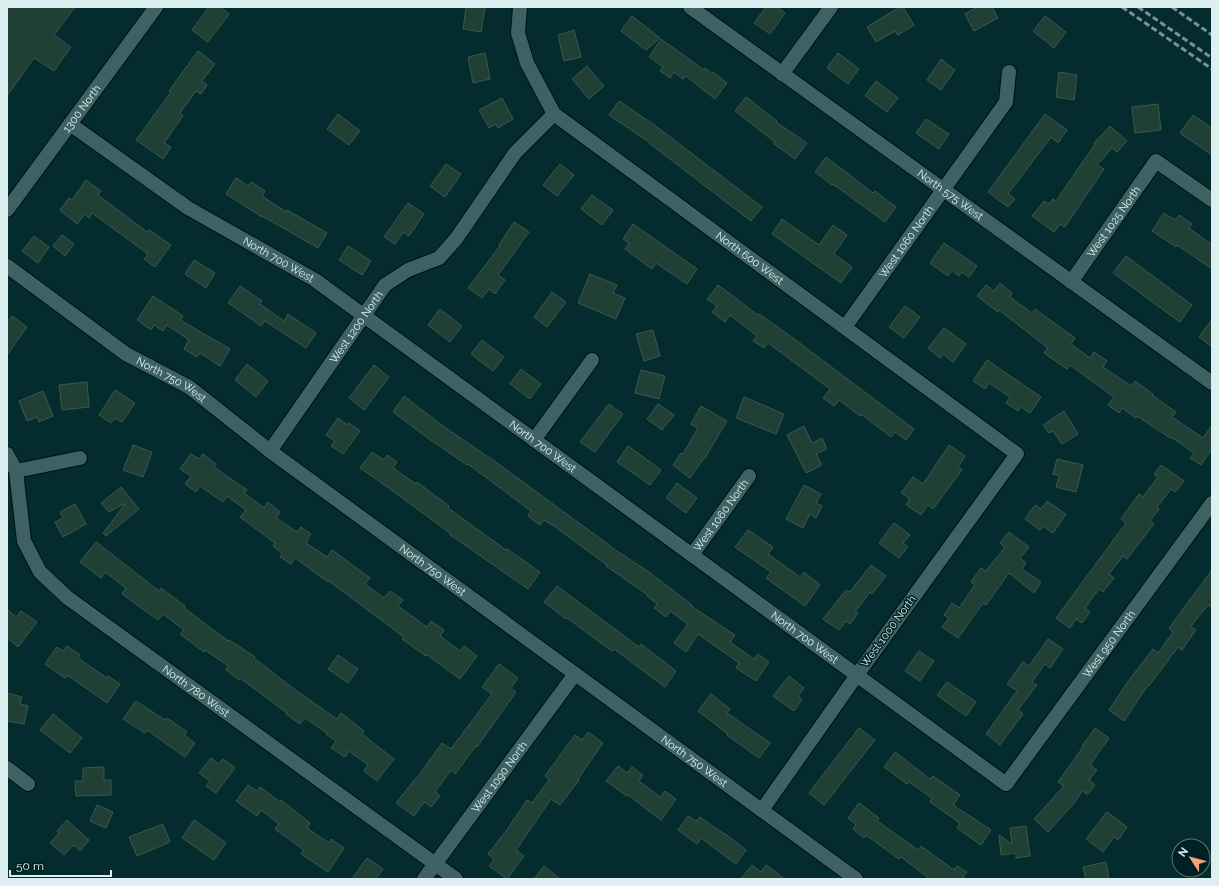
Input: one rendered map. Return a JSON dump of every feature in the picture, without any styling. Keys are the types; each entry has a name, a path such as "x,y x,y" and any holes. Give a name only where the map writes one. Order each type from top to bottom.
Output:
{"street":[{"name":"1300 North","path":"7,210 156,7"},
{"name":"North 600 West","path":"520,7 518,33 527,63 554,114 1017,454"},
{"name":"North 575 West","path":"690,7 1212,383"},
{"path":"782,74 831,7"},
{"name":"West 1060 North","path":"845,327 1006,102 1009,72"},
{"name":"West 1200 North","path":"270,451 384,285 408,270 438,258 456,239 515,153 554,114"},
{"name":"North 700 West","path":"70,124 188,208 315,280 1006,784"},
{"name":"West 1025 North","path":"1071,282 1156,161 1212,200"},
{"name":"North 750 West","path":"7,266 126,354 189,387 270,451 856,879"},
{"path":"534,440 592,360"},
{"name":"North 780 West","path":"7,454 16,472 24,541 40,572 68,598 456,879"},
{"name":"West 1000 North","path":"762,810 857,675 1017,454"},
{"path":"16,472 80,458"},
{"name":"West 1060 North","path":"692,554 749,476"},
{"name":"West 950 North","path":"1006,784 1212,504"},
{"name":"West 1090 North","path":"424,879 575,674"},
{"path":"7,768 28,784"}],"building":[{"path":"7,7 75,7 54,35 71,47 54,71 34,58 7,96"},
{"path":"209,7 220,7 229,14 208,42 192,30"},
{"path":"466,7 485,7 481,32 463,29"},
{"path":"766,7 777,7 785,13 770,34 754,23"},
{"path":"900,7 903,7 914,25 898,35 895,31 876,42 867,27"},
{"path":"977,7 992,7 998,18 974,31 965,14"},
{"path":"632,16 660,38 646,50 621,31"},
{"path":"1045,16 1066,32 1054,48 1033,31"},
{"path":"574,30 581,57 564,61 558,35"},
{"path":"661,39 704,70 705,68 712,73 713,72 727,83 715,99 686,76 683,79 674,72 670,78 660,71 663,67 649,57"},
{"path":"198,51 215,64 202,81 207,85 201,94 196,91 180,113 183,116 164,143 171,147 163,159 136,140 171,92 169,91"},
{"path":"485,53 490,79 473,83 468,57"},
{"path":"838,53 859,69 848,84 827,68"},
{"path":"941,59 955,70 941,90 927,80"},
{"path":"587,66 604,86 589,99 572,79"},
{"path":"1059,72 1077,75 1074,100 1056,97"},
{"path":"876,81 898,98 887,112 865,96"},
{"path":"746,97 777,121 776,122 807,143 795,159 774,144 775,142 735,111"},
{"path":"502,98 513,119 498,128 496,124 489,128 479,110"},
{"path":"619,101 653,124 762,207 751,221 649,142 609,115"},
{"path":"1158,104 1161,130 1135,133 1132,107"},
{"path":"338,114 360,131 349,145 327,129"},
{"path":"1045,114 1067,130 1058,143 1051,137 1008,194 1015,199 1008,207 988,192"},
{"path":"1193,115 1212,128 1212,155 1180,133"},
{"path":"926,119 949,134 939,149 916,133"},
{"path":"1110,126 1127,141 1117,152 1112,148 1097,165 1104,169 1065,227 1060,224 1054,232 1032,216 1044,201 1049,204 1053,199 1056,201 1095,144 1094,143"},
{"path":"826,157 873,193 875,191 896,207 885,222 815,172"},
{"path":"446,164 461,174 445,197 430,186"},
{"path":"560,164 574,175 557,196 543,185"},
{"path":"236,178 248,186 251,182 265,191 262,196 286,212 287,210 327,233 318,248 262,217 226,194"},
{"path":"86,180 101,191 98,195 147,232 149,230 171,245 155,267 144,259 148,254 92,213 89,218 85,214 77,224 60,210 69,198 72,200"},
{"path":"592,195 613,210 602,225 581,209"},
{"path":"408,203 424,214 409,236 403,232 395,244 384,237"},
{"path":"1164,213 1175,220 1179,215 1192,224 1189,228 1212,245 1212,269 1177,245 1176,247 1152,231"},
{"path":"782,219 819,245 833,225 847,235 834,254 852,267 841,283 772,234"},
{"path":"514,222 529,232 498,275 505,280 495,294 489,289 482,298 468,288 500,246 499,245"},
{"path":"633,224 697,269 687,284 656,263 652,269 625,249 629,243 623,239"},
{"path":"62,235 74,244 65,256 53,246"},
{"path":"34,236 49,247 38,263 22,251"},
{"path":"944,243 977,266 969,277 962,272 959,276 952,271 948,276 930,263"},
{"path":"348,246 371,261 362,275 339,260"},
{"path":"1126,256 1192,305 1180,322 1113,273"},
{"path":"194,260 215,273 206,288 185,274"},
{"path":"590,274 617,285 613,293 625,298 616,319 578,303"},
{"path":"1000,283 1012,293 1010,297 1032,313 1035,309 1075,338 1071,344 1090,358 1094,352 1107,361 1103,367 1131,386 1135,381 1176,412 1172,417 1203,438 1212,425 1212,449 1201,465 1190,458 1194,453 1171,437 1170,438 1137,416 1136,418 1122,408 1119,413 1108,405 1114,397 1070,365 1067,369 1044,353 1048,348 999,310 998,312 977,296 986,285 994,291"},
{"path":"718,285 758,315 759,314 793,338 914,429 906,440 895,432 891,437 861,414 860,416 839,400 834,406 823,398 830,389 768,343 764,348 753,341 757,336 730,315 725,322 712,312 717,306 707,299"},
{"path":"240,286 262,301 260,304 284,321 288,314 316,333 306,348 265,321 261,326 228,303"},
{"path":"552,292 566,302 547,327 534,317"},
{"path":"153,296 183,316 180,320 230,349 220,366 200,353 197,357 184,349 189,340 167,325 163,331 154,325 151,330 137,320"},
{"path":"905,306 920,317 904,338 889,327"},
{"path":"440,309 462,326 450,342 428,325"},
{"path":"12,316 27,327 7,355 7,322"},
{"path":"1212,319 1212,347 1199,337"},
{"path":"944,328 966,344 953,362 943,354 940,358 928,348"},
{"path":"653,330 660,356 644,361 636,334"},
{"path":"482,340 504,357 493,371 471,354"},
{"path":"987,360 1041,397 1030,413 1021,407 1018,411 1006,403 1010,397 989,383 985,389 973,381"},
{"path":"247,364 268,381 256,397 235,380"},
{"path":"374,365 389,377 364,410 349,398"},
{"path":"521,369 541,384 530,399 510,384"},
{"path":"641,370 665,376 659,399 635,393"},
{"path":"87,382 89,407 62,410 59,385"},
{"path":"115,390 135,403 122,422 115,418 111,423 99,415"},
{"path":"43,391 53,416 39,422 37,417 27,421 19,401"},
{"path":"404,396 443,426 489,457 617,551 649,572 692,605 691,606 735,635 730,642 754,659 758,654 769,662 756,681 736,668 739,663 698,634 686,652 674,643 688,624 670,611 666,617 654,608 657,604 647,596 648,595 606,566 607,565 554,526 544,520 540,525 528,516 531,511 468,464 467,465 425,436 393,412"},
{"path":"744,397 784,414 776,434 736,418"},
{"path":"609,404 623,414 595,452 580,442"},
{"path":"658,404 674,415 662,430 647,419"},
{"path":"701,406 727,421 705,458 690,478 673,465 681,453 683,454 698,428 691,424"},
{"path":"1064,411 1078,434 1062,444 1053,431 1049,433 1043,425"},
{"path":"338,418 348,425 349,423 360,431 343,454 331,446 335,441 326,435"},
{"path":"804,426 812,443 822,438 827,449 816,454 822,465 806,473 787,435"},
{"path":"133,445 152,452 143,477 123,470"},
{"path":"949,445 965,456 958,467 962,470 933,509 928,505 921,515 906,505 910,499 901,493 913,477 923,484"},
{"path":"628,446 661,470 650,485 617,462"},
{"path":"372,452 384,460 387,455 397,462 393,468 416,484 417,482 449,506 448,508 506,550 507,549 540,572 528,589 449,534 450,533 360,468"},
{"path":"191,454 199,459 203,454 216,464 214,467 247,490 244,493 264,508 268,502 280,512 276,518 297,532 301,527 311,534 306,543 327,557 332,550 370,578 365,584 384,598 390,591 403,600 398,606 427,627 431,621 444,630 440,636 460,651 464,646 477,656 460,679 402,639 404,637 329,581 328,582 295,558 291,564 280,557 282,553 273,546 275,543 240,517 246,510 227,496 223,502 200,486 196,492 185,484 191,476 180,469"},
{"path":"1057,459 1083,465 1076,492 1056,487 1059,476 1053,474"},
{"path":"1161,465 1184,481 1175,492 1171,489 1157,507 1159,509 1150,521 1154,524 1127,559 1123,556 1109,574 1114,578 1103,592 1099,589 1085,608 1090,612 1082,623 1076,619 1070,628 1056,618 1126,523 1121,519 1139,494 1143,497 1158,477 1154,474"},
{"path":"677,483 697,498 686,513 666,498"},
{"path":"804,485 821,494 816,503 822,506 816,518 810,514 803,528 786,519"},
{"path":"121,487 139,509 106,536 103,533 126,503 109,512 101,503"},
{"path":"1047,501 1066,514 1053,533 1043,526 1040,530 1025,519 1035,505 1041,509"},
{"path":"75,504 86,524 63,537 55,522 63,518 60,512"},
{"path":"894,523 910,535 903,543 908,547 899,558 879,543"},
{"path":"748,530 773,547 768,554 800,577 804,572 820,585 805,606 766,578 771,572 735,547"},
{"path":"1009,532 1029,547 1020,558 1026,563 1022,569 1041,582 1034,593 1009,573 986,605 983,603 958,638 942,627 949,618 944,615 952,603 959,608 975,585 971,582 981,568 986,571 1005,547 1000,543"},
{"path":"96,542 159,591 161,588 185,606 184,608 228,641 229,640 255,657 254,658 298,692 337,719 341,713 364,731 362,734 394,759 377,781 364,771 368,765 349,751 345,757 331,748 336,741 326,734 327,733 305,718 300,724 240,678 239,680 226,670 228,666 205,650 204,652 180,634 184,630 163,614 158,620 122,594 126,588 105,572 101,578 80,562"},
{"path":"871,565 886,576 872,594 870,592 855,612 858,613 850,624 846,621 839,630 823,619 846,590 850,592"},
{"path":"1212,570 1212,608 1208,605 1191,626 1196,630 1182,650 1178,647 1149,686 1148,685 1124,721 1109,710 1129,680 1153,649 1158,653 1173,632 1169,628"},
{"path":"557,586 639,647 641,644 676,671 665,687 614,649 612,651 544,602"},
{"path":"7,609 16,617 21,611 37,622 18,647 7,638"},
{"path":"1048,639 1063,649 1050,668 1045,664 1032,682 1037,685 1018,710 1023,714 1000,745 986,734 1017,691 1007,684 1023,662 1029,666"},
{"path":"67,646 80,655 78,658 107,678 108,676 120,684 107,703 67,675 65,678 45,664 57,647 63,651"},
{"path":"919,651 934,661 920,681 905,671"},
{"path":"338,655 358,669 348,683 328,669"},
{"path":"499,664 518,678 511,688 516,692 477,747 476,746 455,774 451,770 435,792 440,796 431,807 424,802 414,816 396,803 417,778 442,743 451,749 492,694 482,687"},
{"path":"789,676 804,688 798,696 802,700 794,711 773,696"},
{"path":"947,682 976,702 966,716 937,695"},
{"path":"7,693 22,697 20,704 28,706 24,724 7,721"},
{"path":"711,694 730,709 727,713 770,743 759,758 727,735 728,734 698,711"},
{"path":"136,701 165,720 167,718 187,732 184,735 195,743 185,757 147,730 145,733 123,719"},
{"path":"53,714 82,738 70,753 40,730"},
{"path":"859,728 875,740 824,805 809,793"},
{"path":"1095,728 1109,738 1090,765 1097,770 1089,780 1095,785 1088,794 1082,791 1075,802 1048,832 1034,819 1064,786 1058,782"},
{"path":"588,732 603,743 578,779 579,780 560,805 551,799 516,850 524,856 507,879 489,866 494,859 488,854 527,800 532,803 549,780 545,776 575,735 582,740"},
{"path":"895,752 930,779 933,776 960,795 953,805 991,830 981,845 957,828 960,823 930,802 932,798 909,782 907,784 884,767"},
{"path":"211,758 219,764 223,759 235,768 216,793 206,786 210,781 199,773"},
{"path":"618,766 627,773 632,767 643,775 639,781 660,797 665,791 676,799 661,820 628,795 627,796 606,781"},
{"path":"104,767 104,780 111,780 111,795 76,796 75,781 83,781 83,768"},
{"path":"248,785 257,791 260,787 280,802 281,800 310,823 307,828 329,843 331,839 344,848 328,872 301,854 304,850 275,829 279,824 261,810 257,816 236,801"},
{"path":"859,803 879,818 877,821 918,850 921,846 954,870 957,866 967,872 963,877 966,879 930,879 901,857 899,859 866,835 864,838 853,829 856,825 848,818"},
{"path":"97,805 113,812 106,828 90,821"},
{"path":"1107,812 1127,827 1118,840 1114,837 1103,852 1086,839"},
{"path":"688,816 696,821 700,817 746,850 736,864 701,838 697,844 678,830"},
{"path":"67,820 89,840 80,851 74,845 64,855 50,843 59,833 57,831"},
{"path":"194,820 226,843 214,860 182,838"},
{"path":"163,824 170,842 137,856 129,837"},
{"path":"1026,826 1030,856 1016,858 1016,853 1001,855 999,835 1012,844 1010,828"},
{"path":"367,858 383,869 376,879 352,879"},
{"path":"1106,862 1109,879 1086,879 1083,867"},
{"path":"752,865 761,872 766,865 785,879 741,879"},
{"path":"544,866 560,879 534,879"}],"railway":[{"path":"1122,7 1212,69"},
{"path":"1138,7 1212,58"},
{"path":"1172,7 1212,35"}]}
